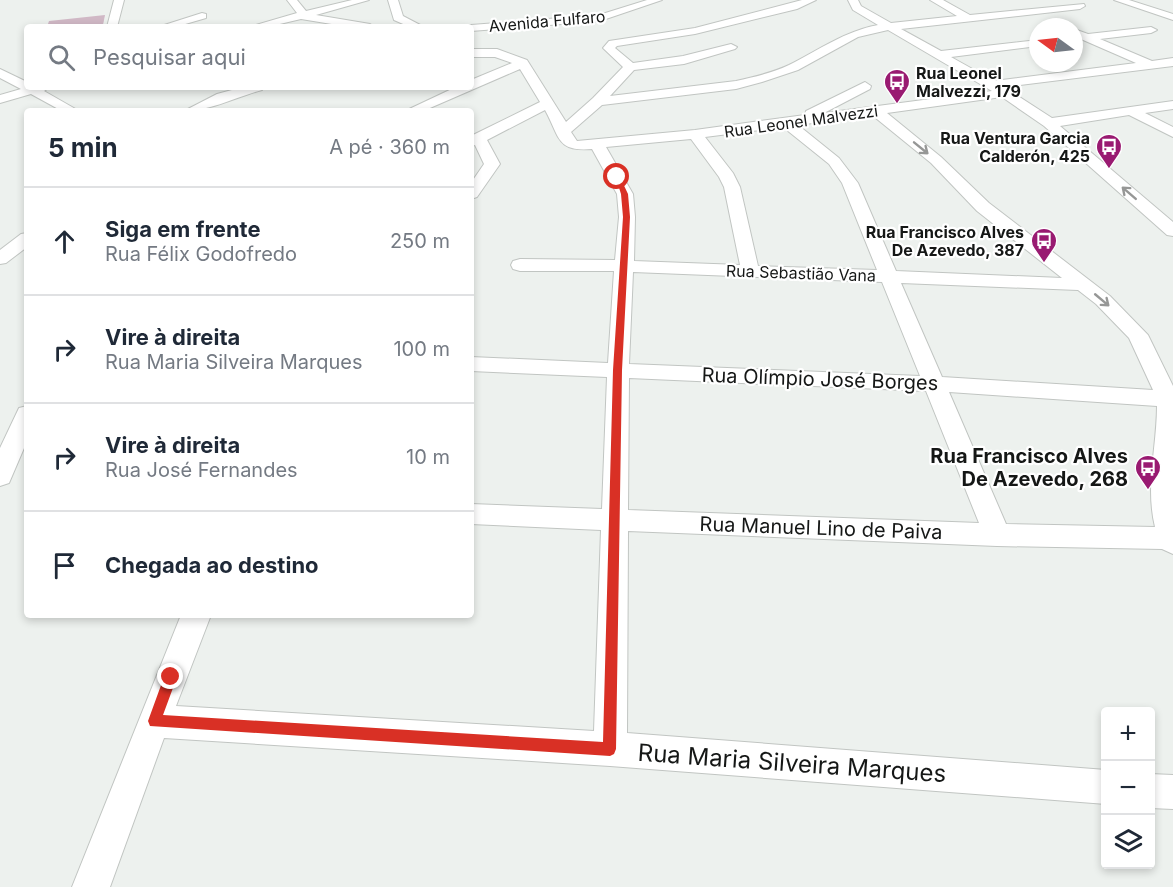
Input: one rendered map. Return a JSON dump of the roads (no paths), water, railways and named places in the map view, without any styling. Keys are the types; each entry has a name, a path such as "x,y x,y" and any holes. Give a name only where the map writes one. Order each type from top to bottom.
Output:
{"street":[{"path":"292,0 304,15 354,24"},
{"path":"266,24 364,0"},
{"path":"393,0 398,18 412,24"},
{"name":"Avenida Fulfaro","path":"474,28 600,18 657,0"},
{"path":"630,67 609,48 610,45 695,31 793,7 811,0"},
{"path":"853,0 858,8 998,89 1048,123 1165,216 1173,231"},
{"path":"935,0 968,18"},
{"path":"1119,0 1173,17"},
{"path":"113,24 122,3"},
{"path":"1012,4 1043,18"},
{"path":"598,101 726,86 757,80 792,68 851,35 890,26 1080,6"},
{"path":"176,24 202,18"},
{"path":"1083,38 1151,30"},
{"path":"1083,39 1173,75"},
{"path":"938,55 1029,44"},
{"path":"474,53 497,53 523,63 564,131 598,101 630,67 684,60 730,47"},
{"name":"Rua Leonel Malvezzi","path":"564,131 570,144 597,145 695,134 876,111 998,89 1173,62"},
{"path":"474,84 523,63"},
{"path":"0,73 24,84"},
{"path":"865,86 793,122 834,161 844,174 997,535"},
{"path":"0,99 27,90"},
{"path":"36,90 67,108"},
{"path":"419,108 460,90"},
{"path":"195,108 221,92"},
{"path":"474,190 492,164 475,140 546,104"},
{"path":"1048,123 1172,105"},
{"path":"876,111 936,160 983,207 1082,284 1123,318 1138,335 1168,399 1169,432 1163,482 1163,506 1172,541"},
{"path":"1131,111 1173,133"},
{"path":"695,134 728,176 750,271"},
{"path":"597,145 625,194 627,217 618,370 610,749"},
{"path":"0,259 24,240"},
{"name":"Rua Sebastião Vana","path":"520,265 623,266 1082,284"},
{"name":"Rua Olímpio José Borges","path":"474,364 934,384 1168,399"},
{"path":"0,476 24,421"},
{"name":"Rua Manuel Lino de Paiva","path":"474,514 1172,541"},
{"path":"91,887 195,618"},
{"name":"Rua Maria Silveira Marques","path":"154,721 610,749 1101,787"},
{"path":"1155,790 1173,792"}],"place":[{"name":"Rua Leonel Malvezzi, 179","path":"897,105"},
{"name":"Rua Ventura Garcia Calderón, 425","path":"1109,170"},
{"name":"Rua Francisco Alves De Azevedo, 387","path":"1044,264"},
{"name":"Rua Francisco Alves De Azevedo, 268","path":"1148,491"}]}
